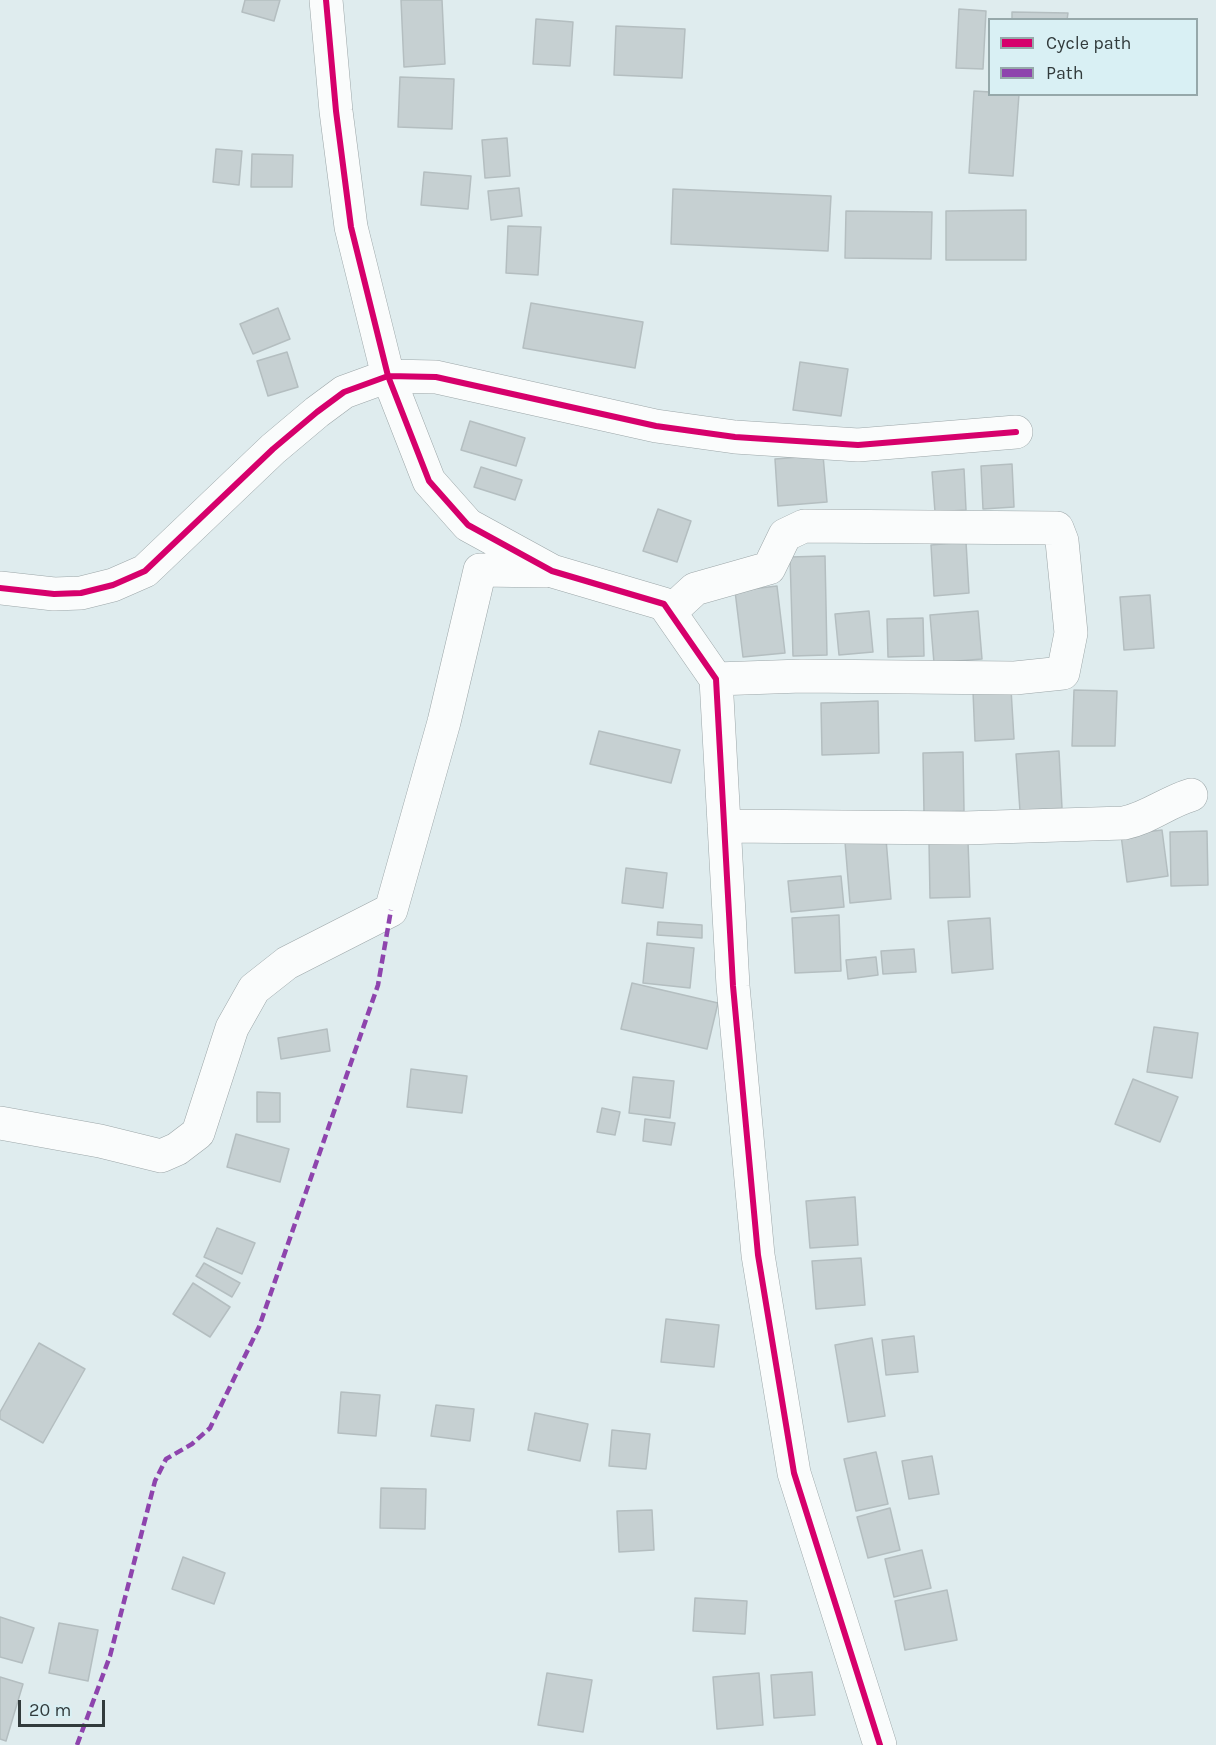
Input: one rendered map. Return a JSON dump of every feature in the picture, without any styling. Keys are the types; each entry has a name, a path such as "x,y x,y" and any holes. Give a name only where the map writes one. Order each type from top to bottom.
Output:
{"street":[{"path":"326,0 335,101 351,226 388,376 429,481 468,525 552,571 664,604 716,679 734,986 756,1231 776,1370 794,1473 880,1745"},
{"path":"0,588 54,594 81,593 113,585 145,571 273,449 317,412 344,392 388,376 436,377 656,426 735,437 858,445 1016,432"},
{"path":"670,612 695,590 769,568 785,535 804,526 1057,528 1062,541 1071,633 1063,673 1015,678 716,679"},
{"path":"0,1123 100,1141 161,1156 177,1149 198,1133 232,1028 254,989 287,963 391,910 444,722 480,570 552,571"},
{"path":"724,826 964,828 1124,823 1159,811 1172,801 1191,795"}],"building":[{"path":"245,0 280,0 274,21 242,12"},
{"path":"401,0 442,0 445,64 404,67"},
{"path":"959,9 986,11 983,69 956,68"},
{"path":"1012,12 1068,13 1067,18 1012,18"},
{"path":"536,19 573,22 570,66 533,64"},
{"path":"616,26 685,29 682,78 614,75"},
{"path":"400,77 454,79 452,129 398,127"},
{"path":"974,91 988,92 988,96 1019,96 1013,176 969,173"},
{"path":"507,138 510,176 485,178 482,140"},
{"path":"216,149 242,151 239,185 213,182"},
{"path":"252,154 293,155 292,187 251,187"},
{"path":"424,172 471,176 468,209 421,205"},
{"path":"519,188 522,216 491,220 488,191"},
{"path":"673,189 831,196 828,251 671,244"},
{"path":"1026,210 1026,260 946,260 946,211"},
{"path":"846,211 932,212 931,259 845,258"},
{"path":"508,226 541,227 538,275 506,273"},
{"path":"531,303 643,322 635,368 523,348"},
{"path":"278,308 290,339 253,354 240,324"},
{"path":"287,352 298,387 268,396 257,361"},
{"path":"800,362 848,369 841,416 793,410"},
{"path":"470,421 525,438 516,466 461,450"},
{"path":"823,455 827,502 778,506 775,459"},
{"path":"1012,464 1014,507 983,509 981,466"},
{"path":"481,467 522,480 515,500 474,487"},
{"path":"964,469 966,510 935,512 932,472"},
{"path":"658,509 691,521 677,562 643,551"},
{"path":"966,542 969,593 934,596 931,545"},
{"path":"825,556 827,655 793,656 790,557"},
{"path":"777,586 785,653 743,657 735,591"},
{"path":"1150,595 1154,648 1124,650 1120,597"},
{"path":"869,611 873,652 839,655 835,614"},
{"path":"978,611 982,659 934,663 930,615"},
{"path":"923,618 924,656 888,657 887,619"},
{"path":"1011,689 1014,739 975,741 973,691"},
{"path":"1074,690 1117,691 1115,746 1072,746"},
{"path":"878,701 879,753 822,755 821,703"},
{"path":"599,731 680,750 671,783 590,764"},
{"path":"1059,751 1062,808 1020,811 1016,754"},
{"path":"963,752 964,811 924,813 923,753"},
{"path":"1162,830 1168,876 1127,882 1121,835"},
{"path":"1207,831 1208,885 1171,886 1170,832"},
{"path":"886,839 891,899 850,903 845,842"},
{"path":"968,841 970,897 930,898 929,842"},
{"path":"626,868 667,873 663,908 622,903"},
{"path":"841,876 844,907 791,912 788,881"},
{"path":"839,915 841,971 795,973 792,918"},
{"path":"990,918 993,969 952,973 948,921"},
{"path":"658,922 702,925 702,938 657,935"},
{"path":"647,943 694,948 690,988 643,983"},
{"path":"914,949 916,972 883,974 881,951"},
{"path":"876,957 878,975 848,979 846,960"},
{"path":"632,983 718,1003 707,1049 621,1029"},
{"path":"1154,1027 1198,1033 1192,1078 1147,1072"},
{"path":"327,1029 330,1051 281,1059 278,1038"},
{"path":"411,1069 467,1076 462,1113 407,1107"},
{"path":"633,1077 674,1081 670,1118 629,1113"},
{"path":"1133,1079 1178,1097 1160,1142 1115,1124"},
{"path":"257,1092 280,1093 280,1122 257,1122"},
{"path":"602,1108 620,1112 615,1135 597,1132"},
{"path":"645,1119 675,1123 671,1145 643,1141"},
{"path":"236,1134 289,1149 280,1182 227,1167"},
{"path":"855,1197 858,1245 810,1248 806,1201"},
{"path":"217,1228 255,1243 242,1274 204,1257"},
{"path":"861,1258 865,1305 816,1309 812,1261"},
{"path":"204,1263 240,1283 232,1297 196,1276"},
{"path":"193,1283 230,1307 210,1337 173,1314"},
{"path":"666,1319 719,1325 714,1367 661,1362"},
{"path":"914,1336 918,1372 886,1375 882,1340"},
{"path":"872,1338 885,1416 848,1422 835,1345"},
{"path":"39,1343 85,1369 43,1443 0,1419 0,1412"},
{"path":"341,1392 380,1395 376,1436 338,1433"},
{"path":"436,1405 474,1409 470,1441 431,1436"},
{"path":"535,1413 588,1424 580,1461 528,1450"},
{"path":"612,1430 650,1434 646,1469 609,1466"},
{"path":"876,1452 888,1504 856,1511 844,1459"},
{"path":"932,1456 939,1494 909,1499 902,1461"},
{"path":"381,1488 426,1489 425,1529 380,1528"},
{"path":"890,1508 900,1550 868,1558 857,1517"},
{"path":"652,1510 654,1550 619,1552 617,1511"},
{"path":"922,1550 931,1588 894,1597 885,1559"},
{"path":"183,1557 225,1573 214,1604 172,1589"},
{"path":"947,1590 957,1640 905,1650 895,1601"},
{"path":"695,1598 747,1601 745,1634 693,1631"},
{"path":"0,1617 34,1628 22,1663 0,1657"},
{"path":"59,1623 98,1630 88,1681 49,1673"},
{"path":"812,1672 815,1715 774,1718 771,1675"},
{"path":"547,1673 592,1680 583,1732 538,1725"},
{"path":"759,1673 763,1725 717,1729 713,1677"},
{"path":"0,1677 23,1684 6,1741 0,1739"}],"marked path":[{"path":"77,1745 110,1656 155,1481 166,1459 192,1444 210,1428 259,1327 378,985 391,910"}],"cycle path":[{"path":"326,0 336,111 351,227 388,376 429,481 468,525 552,571 664,604 716,679 733,986 758,1255 794,1473 880,1745"},
{"path":"0,588 54,594 81,593 113,585 145,571 273,449 317,412 344,392 388,376 436,377 656,426 735,437 858,445 1016,432"}]}
